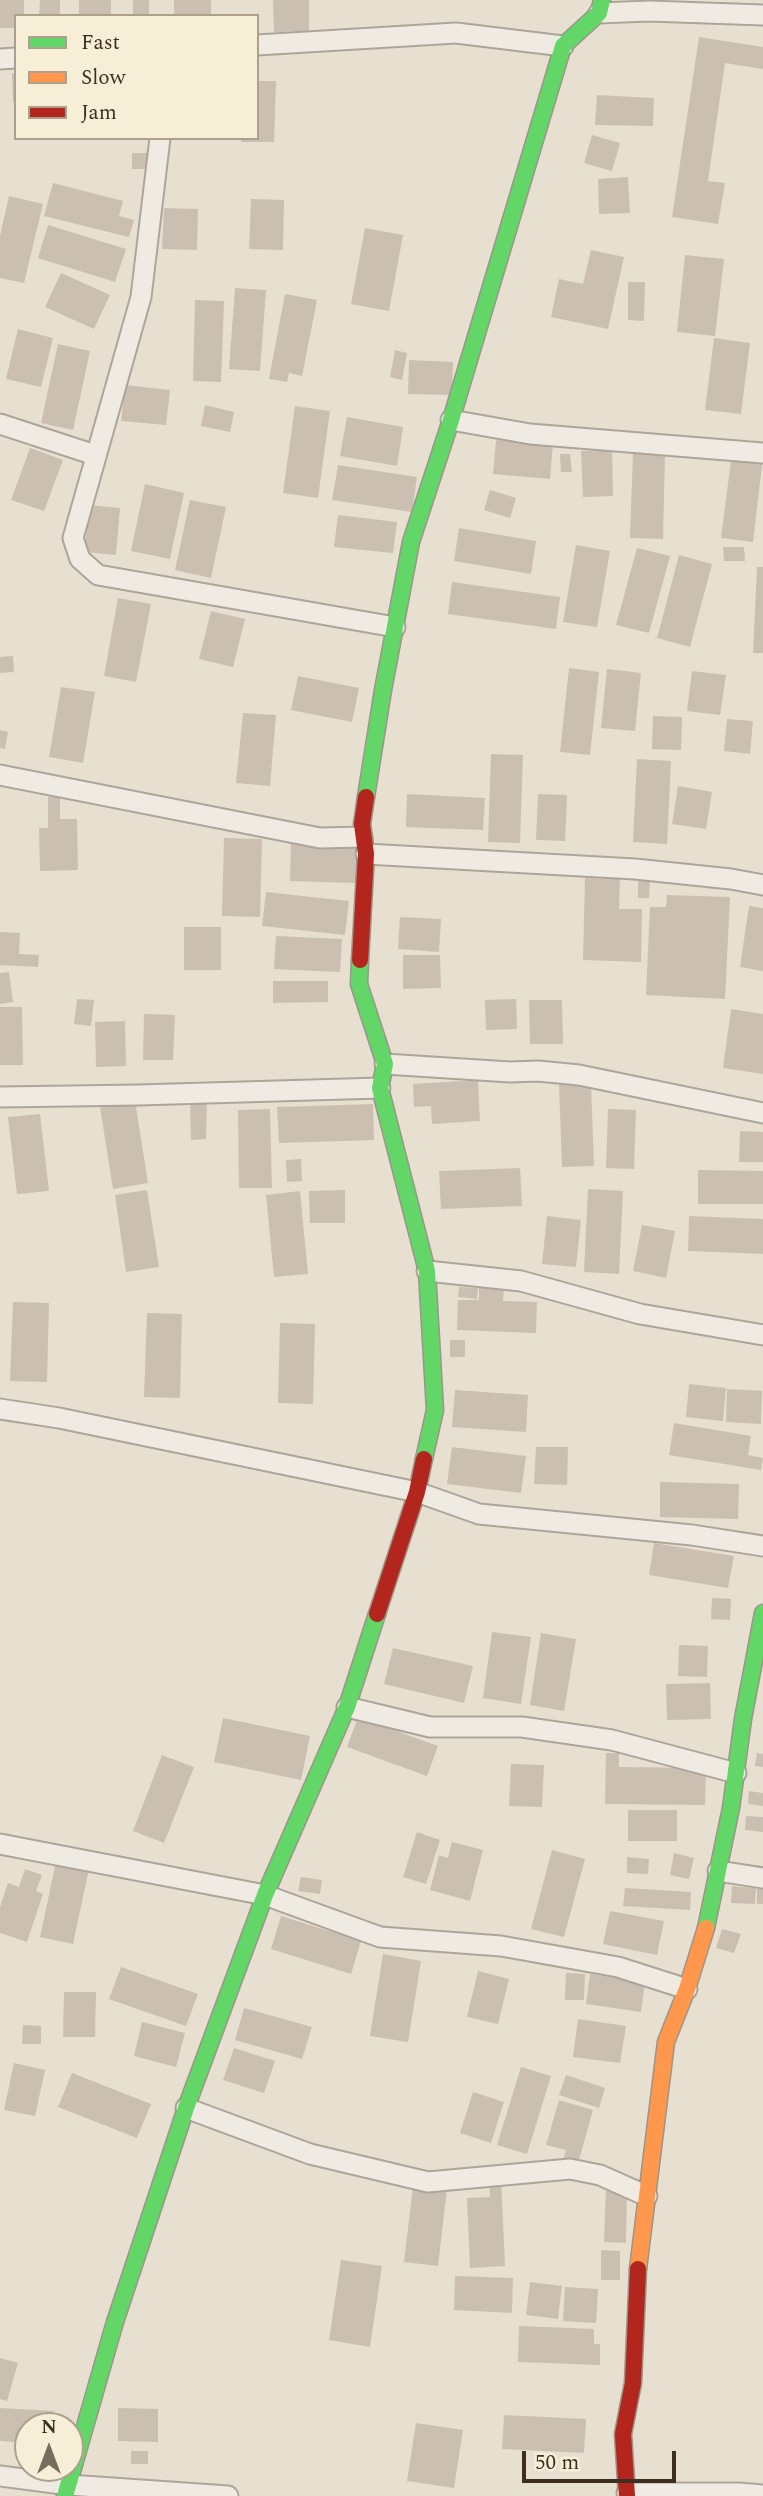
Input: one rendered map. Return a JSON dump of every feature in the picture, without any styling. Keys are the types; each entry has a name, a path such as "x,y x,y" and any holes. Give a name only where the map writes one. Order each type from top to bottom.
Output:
{"street":[{"path":"67,2491 115,2322 186,2108 265,1895 346,1707 417,1492 435,1410 427,1271 380,1088 386,1064 359,984 366,789 411,542 451,419 563,46 601,7 763,15"},
{"path":"259,45 456,33 563,46"},
{"path":"160,140 141,297 73,538 80,559 98,575 395,627"},
{"path":"451,419 530,434 763,453"},
{"path":"0,424 95,456"},
{"path":"0,775 364,845 731,878 763,885"},
{"path":"386,1064 579,1075 763,1113"},
{"path":"0,1097 138,1096 380,1088"},
{"path":"427,1271 521,1280 640,1314 763,1335"},
{"path":"0,1409 59,1418 417,1492 479,1514 692,1535 763,1546"},
{"path":"763,1613 736,1773 704,1937 666,2042 636,2284 633,2383 622,2434 627,2494 763,2495"},
{"path":"346,1707 430,1727 522,1727 612,1740 736,1773"},
{"path":"0,1844 265,1895 380,1937 502,1946 618,1967 687,1989"},
{"path":"718,1871 763,1878"},
{"path":"186,2108 310,2154 428,2182 570,2169 600,2175 647,2196"},
{"path":"0,2476 67,2491 211,2493 228,2496"}],"building":[{"path":"0,0 24,0 24,14 14,14 14,28 0,28"},
{"path":"40,0 60,0 60,14 39,14"},
{"path":"79,0 111,0 111,14 79,14"},
{"path":"133,0 149,0 149,14 133,14"},
{"path":"174,0 211,0 211,14 174,14"},
{"path":"273,0 309,0 309,31 274,32"},
{"path":"699,37 763,47 763,69 725,63 708,181 725,183 718,224 672,217"},
{"path":"12,73 14,73 14,103"},
{"path":"259,81 276,81 274,142 241,142 259,140"},
{"path":"597,95 654,98 653,126 595,125"},
{"path":"592,135 620,143 612,171 584,163"},
{"path":"132,153 148,153 148,169 132,169"},
{"path":"628,177 630,213 599,214 598,179"},
{"path":"53,183 123,201 119,216 134,220 129,237 44,216"},
{"path":"9,196 43,204 24,283 0,278 0,236"},
{"path":"251,199 284,200 283,250 249,249"},
{"path":"164,208 198,209 197,250 162,249"},
{"path":"48,225 126,249 115,282 38,258"},
{"path":"365,228 403,235 389,311 351,304"},
{"path":"591,250 624,257 608,329 551,317 559,279 583,284"},
{"path":"685,255 724,259 715,336 677,332"},
{"path":"61,273 110,295 94,329 45,307"},
{"path":"628,282 645,282 644,321 628,320"},
{"path":"235,288 266,290 260,371 229,369"},
{"path":"285,294 317,300 302,376 289,373 287,382 269,379"},
{"path":"195,300 224,301 221,382 193,381"},
{"path":"18,329 53,338 41,387 6,379"},
{"path":"714,338 750,343 741,414 705,410"},
{"path":"58,344 90,351 73,430 41,423"},
{"path":"395,350 407,353 402,380 390,377"},
{"path":"409,360 453,362 452,395 408,394"},
{"path":"125,385 170,390 166,425 121,421"},
{"path":"205,405 234,412 230,432 201,426"},
{"path":"295,406 330,411 318,498 283,493"},
{"path":"347,417 403,427 397,466 340,456"},
{"path":"496,440 553,444 550,479 493,474"},
{"path":"30,448 63,460 44,511 11,500"},
{"path":"581,451 612,451 613,496 583,497"},
{"path":"633,452 665,454 663,539 630,538"},
{"path":"732,453 763,457 753,542 721,538"},
{"path":"560,454 570,454 572,472 561,472"},
{"path":"338,465 417,477 412,512 332,500"},
{"path":"145,484 184,493 170,559 131,551"},
{"path":"490,490 516,498 510,518 484,510"},
{"path":"190,500 226,507 211,578 175,570"},
{"path":"89,505 120,508 116,555 85,552"},
{"path":"338,515 397,522 393,553 334,547"},
{"path":"459,528 536,541 531,574 454,561"},
{"path":"576,545 610,551 597,627 563,622"},
{"path":"723,547 744,547 745,561 724,561"},
{"path":"637,548 670,556 649,633 616,625"},
{"path":"679,555 712,564 690,647 657,638"},
{"path":"757,567 763,567 763,653 753,653"},
{"path":"452,582 560,597 556,629 448,614"},
{"path":"118,598 151,604 136,682 104,676"},
{"path":"211,611 245,619 233,667 199,659"},
{"path":"13,656 14,672 0,673 0,657"},
{"path":"569,668 599,672 590,755 560,752"},
{"path":"607,669 641,673 635,731 601,728"},
{"path":"692,671 726,675 720,715 687,711"},
{"path":"298,676 359,688 352,722 291,710"},
{"path":"61,687 95,692 83,763 49,757"},
{"path":"243,713 276,715 270,786 236,783"},
{"path":"653,716 682,717 681,750 652,749"},
{"path":"727,719 753,721 750,754 724,751"},
{"path":"0,730 8,732 5,749 0,748"},
{"path":"491,754 523,755 520,843 488,842"},
{"path":"637,759 671,761 667,844 633,842"},
{"path":"678,786 712,792 706,829 672,824"},
{"path":"407,794 485,798 483,830 406,827"},
{"path":"538,794 567,795 565,841 536,840"},
{"path":"48,797 60,797 60,819 77,819 78,870 40,871 39,828 48,828"},
{"path":"224,838 262,839 260,917 222,916"},
{"path":"291,842 357,844 356,883 290,881"},
{"path":"638,875 650,875 649,898 638,898"},
{"path":"585,878 620,879 619,909 642,909 641,962 583,960"},
{"path":"266,892 349,901 345,935 262,926"},
{"path":"667,895 730,897 725,999 646,995 650,907 666,907"},
{"path":"749,906 763,908 763,971 740,967"},
{"path":"400,917 441,919 439,952 398,949"},
{"path":"184,927 221,927 221,970 184,970"},
{"path":"0,932 20,933 19,954 39,955 38,967 0,965"},
{"path":"276,936 342,939 340,972 274,969"},
{"path":"403,955 440,955 441,988 403,989"},
{"path":"9,972 13,1002 0,1004 0,973"},
{"path":"273,981 328,981 328,1002 273,1003"},
{"path":"77,999 94,1000 91,1026 74,1024"},
{"path":"516,999 517,1029 486,1030 485,1000"},
{"path":"529,1000 562,1000 563,1044 530,1044"},
{"path":"0,1007 22,1007 23,1065 0,1065"},
{"path":"731,1009 763,1014 763,1074 723,1068"},
{"path":"144,1014 175,1015 173,1060 143,1060"},
{"path":"125,1021 126,1066 96,1067 95,1022"},
{"path":"478,1080 480,1121 432,1124 431,1106 414,1107 413,1084"},
{"path":"591,1084 594,1166 562,1167 559,1085"},
{"path":"190,1099 207,1099 206,1139 191,1140"},
{"path":"135,1101 148,1183 113,1189 100,1107"},
{"path":"373,1104 374,1140 279,1143 277,1107"},
{"path":"270,1109 272,1188 239,1188 238,1110"},
{"path":"608,1109 636,1110 634,1169 606,1168"},
{"path":"40,1114 49,1191 17,1194 8,1117"},
{"path":"740,1131 763,1132 763,1162 739,1162"},
{"path":"301,1159 302,1181 287,1182 286,1160"},
{"path":"520,1168 522,1206 441,1209 439,1171"},
{"path":"698,1170 763,1171 763,1204 698,1204"},
{"path":"588,1189 623,1191 619,1274 584,1272"},
{"path":"147,1190 159,1267 126,1272 115,1195"},
{"path":"345,1190 345,1223 310,1223 309,1191"},
{"path":"300,1191 308,1274 274,1277 266,1195"},
{"path":"547,1216 581,1220 576,1267 542,1264"},
{"path":"689,1216 763,1219 763,1254 688,1251"},
{"path":"642,1225 675,1231 666,1278 633,1271"},
{"path":"479,1286 504,1287 503,1301 537,1302 536,1333 457,1330 458,1300 479,1300"},
{"path":"459,1287 478,1288 477,1299 458,1297"},
{"path":"13,1302 49,1303 47,1382 10,1381"},
{"path":"147,1313 182,1314 180,1398 144,1397"},
{"path":"280,1323 315,1324 313,1404 278,1403"},
{"path":"450,1340 465,1340 465,1357 450,1357"},
{"path":"689,1384 726,1388 723,1421 686,1417"},
{"path":"727,1389 762,1391 761,1424 726,1422"},
{"path":"455,1390 528,1395 526,1432 452,1427"},
{"path":"674,1423 751,1436 748,1455 763,1458 761,1470 669,1455"},
{"path":"452,1447 526,1456 521,1493 447,1484"},
{"path":"536,1447 568,1447 567,1485 534,1484"},
{"path":"660,1482 739,1484 738,1519 660,1517"},
{"path":"654,1543 734,1556 728,1588 649,1575"},
{"path":"712,1598 731,1599 730,1620 711,1619"},
{"path":"492,1632 531,1637 521,1704 483,1698"},
{"path":"541,1633 576,1639 564,1711 530,1705"},
{"path":"679,1645 708,1646 707,1677 678,1676"},
{"path":"393,1648 473,1666 464,1703 384,1684"},
{"path":"710,1683 711,1719 667,1720 666,1684"},
{"path":"358,1717 438,1746 427,1776 347,1747"},
{"path":"223,1718 310,1736 301,1780 214,1762"},
{"path":"606,1753 619,1753 619,1767 706,1768 705,1805 605,1804"},
{"path":"757,1753 763,1754 763,1767 755,1766"},
{"path":"162,1755 194,1767 164,1843 133,1831"},
{"path":"511,1764 544,1765 542,1807 509,1806"},
{"path":"749,1791 763,1793 763,1806 748,1804"},
{"path":"628,1810 677,1810 677,1841 628,1841"},
{"path":"746,1816 763,1817 763,1832 745,1830"},
{"path":"417,1832 440,1840 426,1884 403,1877"},
{"path":"452,1842 483,1850 470,1901 430,1890 439,1855 448,1858"},
{"path":"552,1850 585,1859 564,1937 531,1929"},
{"path":"674,1853 694,1858 689,1879 670,1875"},
{"path":"627,1857 649,1859 648,1874 627,1873"},
{"path":"56,1862 89,1869 73,1944 40,1937"},
{"path":"25,1869 42,1875 36,1891 43,1894 27,1942 0,1933 0,1907 8,1883 19,1887"},
{"path":"301,1877 322,1880 320,1894 298,1891"},
{"path":"732,1886 756,1888 755,1904 731,1903"},
{"path":"625,1888 691,1892 690,1910 623,1906"},
{"path":"757,1889 763,1889 763,1904 757,1904"},
{"path":"610,1911 664,1921 657,1955 603,1944"},
{"path":"281,1916 361,1941 351,1974 271,1949"},
{"path":"722,1929 741,1934 734,1953 716,1948"},
{"path":"383,1954 421,1961 408,2042 370,2036"},
{"path":"121,1967 198,1994 186,2026 109,1999"},
{"path":"478,1971 509,1979 498,2024 467,2017"},
{"path":"566,1973 585,1974 584,2000 565,2000"},
{"path":"590,1974 645,1982 641,2012 586,2004"},
{"path":"64,1992 96,1992 95,2037 63,2037"},
{"path":"244,2008 312,2027 302,2059 235,2040"},
{"path":"578,2019 626,2026 620,2063 573,2057"},
{"path":"142,2022 185,2033 176,2067 134,2056"},
{"path":"23,2025 41,2026 41,2044 22,2044"},
{"path":"234,2048 275,2061 264,2093 223,2080"},
{"path":"14,2063 45,2070 35,2116 4,2110"},
{"path":"521,2067 551,2076 527,2154 497,2145"},
{"path":"72,2073 151,2104 137,2138 58,2107"},
{"path":"566,2075 605,2088 599,2108 559,2095"},
{"path":"473,2092 504,2102 491,2143 460,2133"},
{"path":"559,2100 593,2110 578,2164 563,2160 566,2150 546,2145"},
{"path":"489,2177 501,2177 505,2266 470,2268 467,2198 490,2197"},
{"path":"413,2186 447,2189 438,2266 404,2262"},
{"path":"606,2189 627,2190 626,2243 604,2242"},
{"path":"601,2250 620,2251 620,2280 601,2280"},
{"path":"341,2260 382,2266 370,2347 329,2340"},
{"path":"455,2276 513,2278 512,2313 454,2310"},
{"path":"530,2282 562,2286 558,2319 526,2315"},
{"path":"565,2287 598,2289 596,2323 563,2321"},
{"path":"519,2326 594,2329 594,2344 600,2344 600,2365 518,2362"},
{"path":"0,2358 18,2363 7,2401 0,2399"},
{"path":"0,2408 54,2411 14,2412 14,2442 0,2441"},
{"path":"118,2408 158,2409 158,2442 118,2441"},
{"path":"504,2415 586,2419 584,2453 502,2449"},
{"path":"416,2423 463,2430 454,2488 407,2481"},
{"path":"131,2451 148,2451 148,2464 131,2464"}],"traffic: fast":[{"path":"366,797 411,542 451,420 563,46 599,13 602,0"},
{"path":"360,960 359,984 385,1064 380,1088 427,1271 435,1410 424,1459"},
{"path":"706,1928 731,1808 743,1719 763,1613"},
{"path":"65,2496 115,2322 186,2108 265,1895 347,1707 377,1614"}],"traffic: slow":[{"path":"638,2269 666,2042 687,1989 706,1928"}],"traffic: jam":[{"path":"360,960 366,854 362,824 366,797"},
{"path":"377,1614 417,1492 424,1459"},
{"path":"627,2496 623,2434 633,2383 638,2269"}]}
